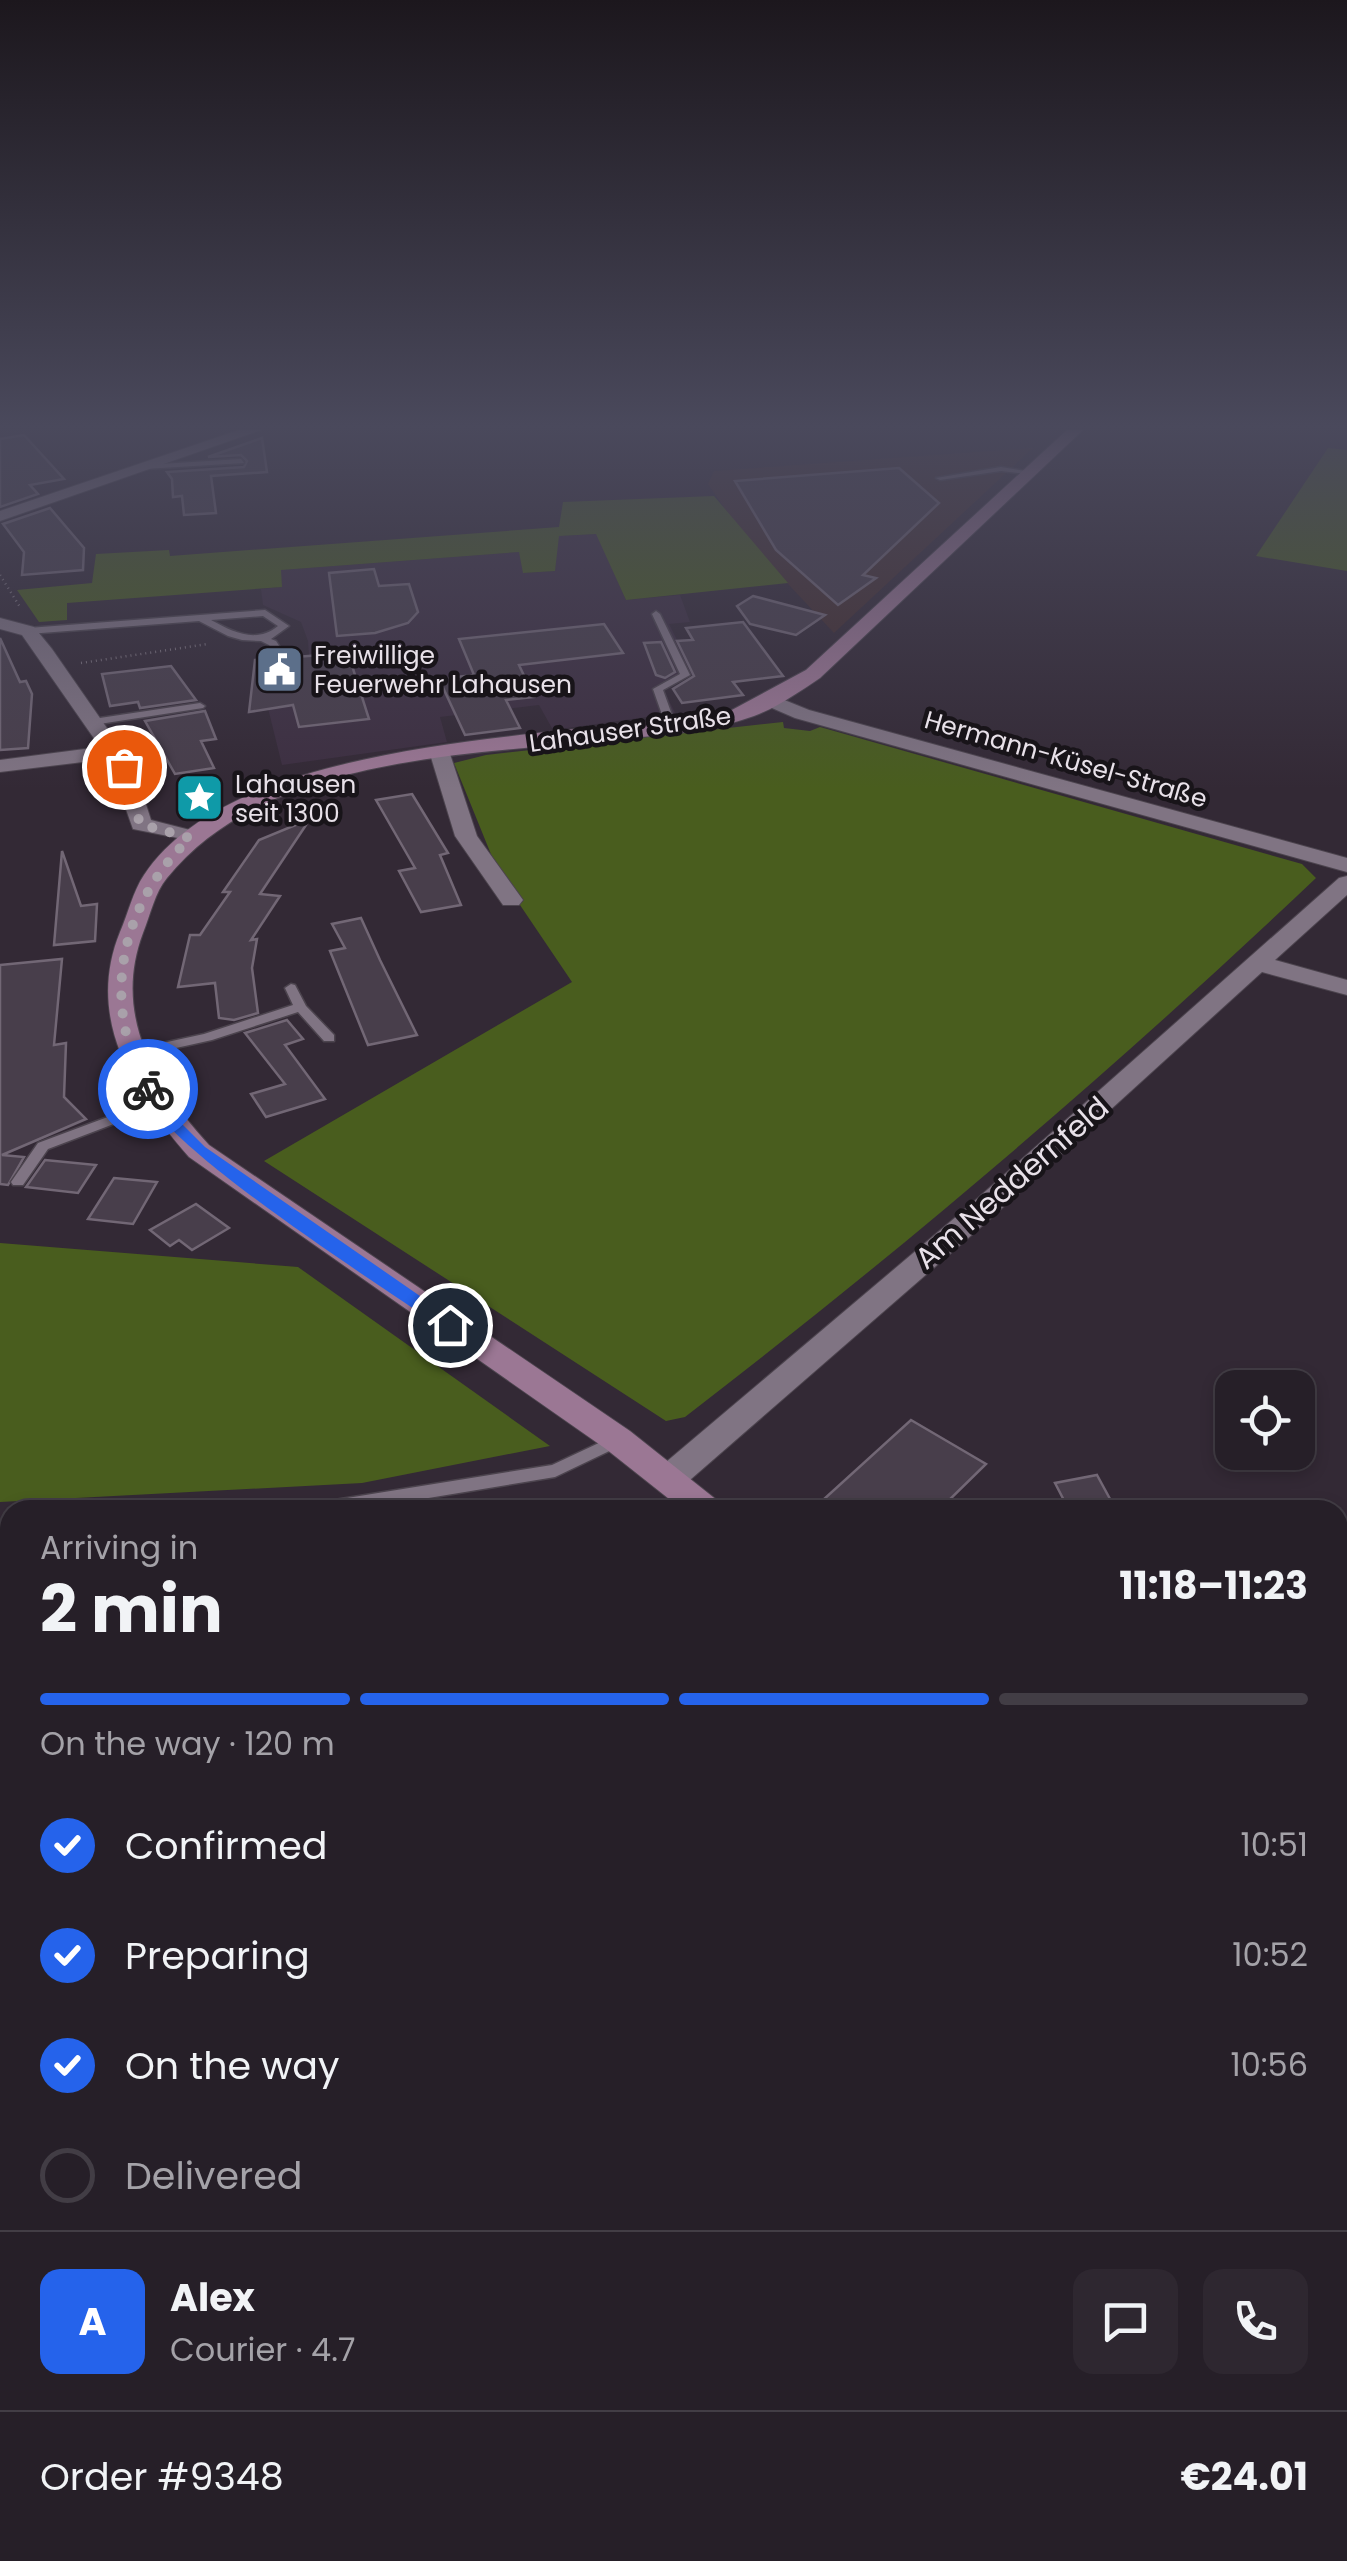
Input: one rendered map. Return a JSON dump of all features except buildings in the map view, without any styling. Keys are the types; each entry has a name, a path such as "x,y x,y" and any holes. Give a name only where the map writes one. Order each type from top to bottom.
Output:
{"street":[{"name":"Lahauser Straße","path":"695,1500 618,1440 199,1151 156,1103 131,1054 124,1031 120,977 126,938 149,887 190,838 230,810 317,775 440,754 734,716 772,701 813,674 945,550"},
{"path":"13,627 53,666 93,722 132,784 140,824 190,838"},
{"name":"Hermann-Küsel-Straße","path":"772,701 802,714 1347,866"},
{"path":"0,766 112,752"},
{"path":"440,754 466,836 510,900"},
{"name":"Am Neddernfeld","path":"670,1477 1262,964 1347,883"},
{"path":"1262,964 1347,988"}],"lane":[{"path":"13,627 265,614 284,626 262,638"},
{"path":"656,614 685,675 658,689 671,726"},
{"path":"201,618 224,632 273,643 280,655"},
{"path":"93,722 200,706"},
{"path":"291,988 300,1007 329,1038"},
{"path":"131,1054 207,1037 300,1007"},
{"path":"18,1182 43,1146 156,1103"},
{"path":"376,1500 555,1470 618,1440"}],"path":[{"path":"53,666 158,655 246,638"}],"shaded area":[{"path":"557,550 604,550 626,600 680,595 690,622 669,624 694,674 664,690 675,713 553,730 539,705 440,717 447,742 282,765 263,688 311,684 308,641 301,622 263,605 261,589 282,587 280,570 519,552 524,573 555,571"},
{"path":"756,550 924,550 834,633"}],"green space":[{"path":"169,550 170,556 257,550 557,550 555,571 523,573 519,552 281,570 282,587 67,603 67,620 39,622 17,590 92,583 96,554"},
{"path":"603,550 760,550 788,583 626,600"},
{"path":"1260,550 1347,550 1347,571 1256,556"},
{"path":"783,722 784,728 810,731 820,727 1302,864 1316,878 1164,1019 928,1223 685,1417 666,1421 264,1161 572,982 499,874 454,763 486,755"},
{"path":"0,1243 298,1267 550,1446 362,1483 0,1500"}],"way so far":[{"path":"124,767 132,784 140,824 190,838 170,857 149,887 126,938 120,977 124,1031 134,1064 148,1089"}],"place":[{"name":"Freiwillige Feuerwehr Lahausen","path":"279,669"},
{"name":"Lahausen seit 1300","path":"200,798"}],"route":[{"path":"148,1089 160,1110 199,1151 450,1325"}]}
